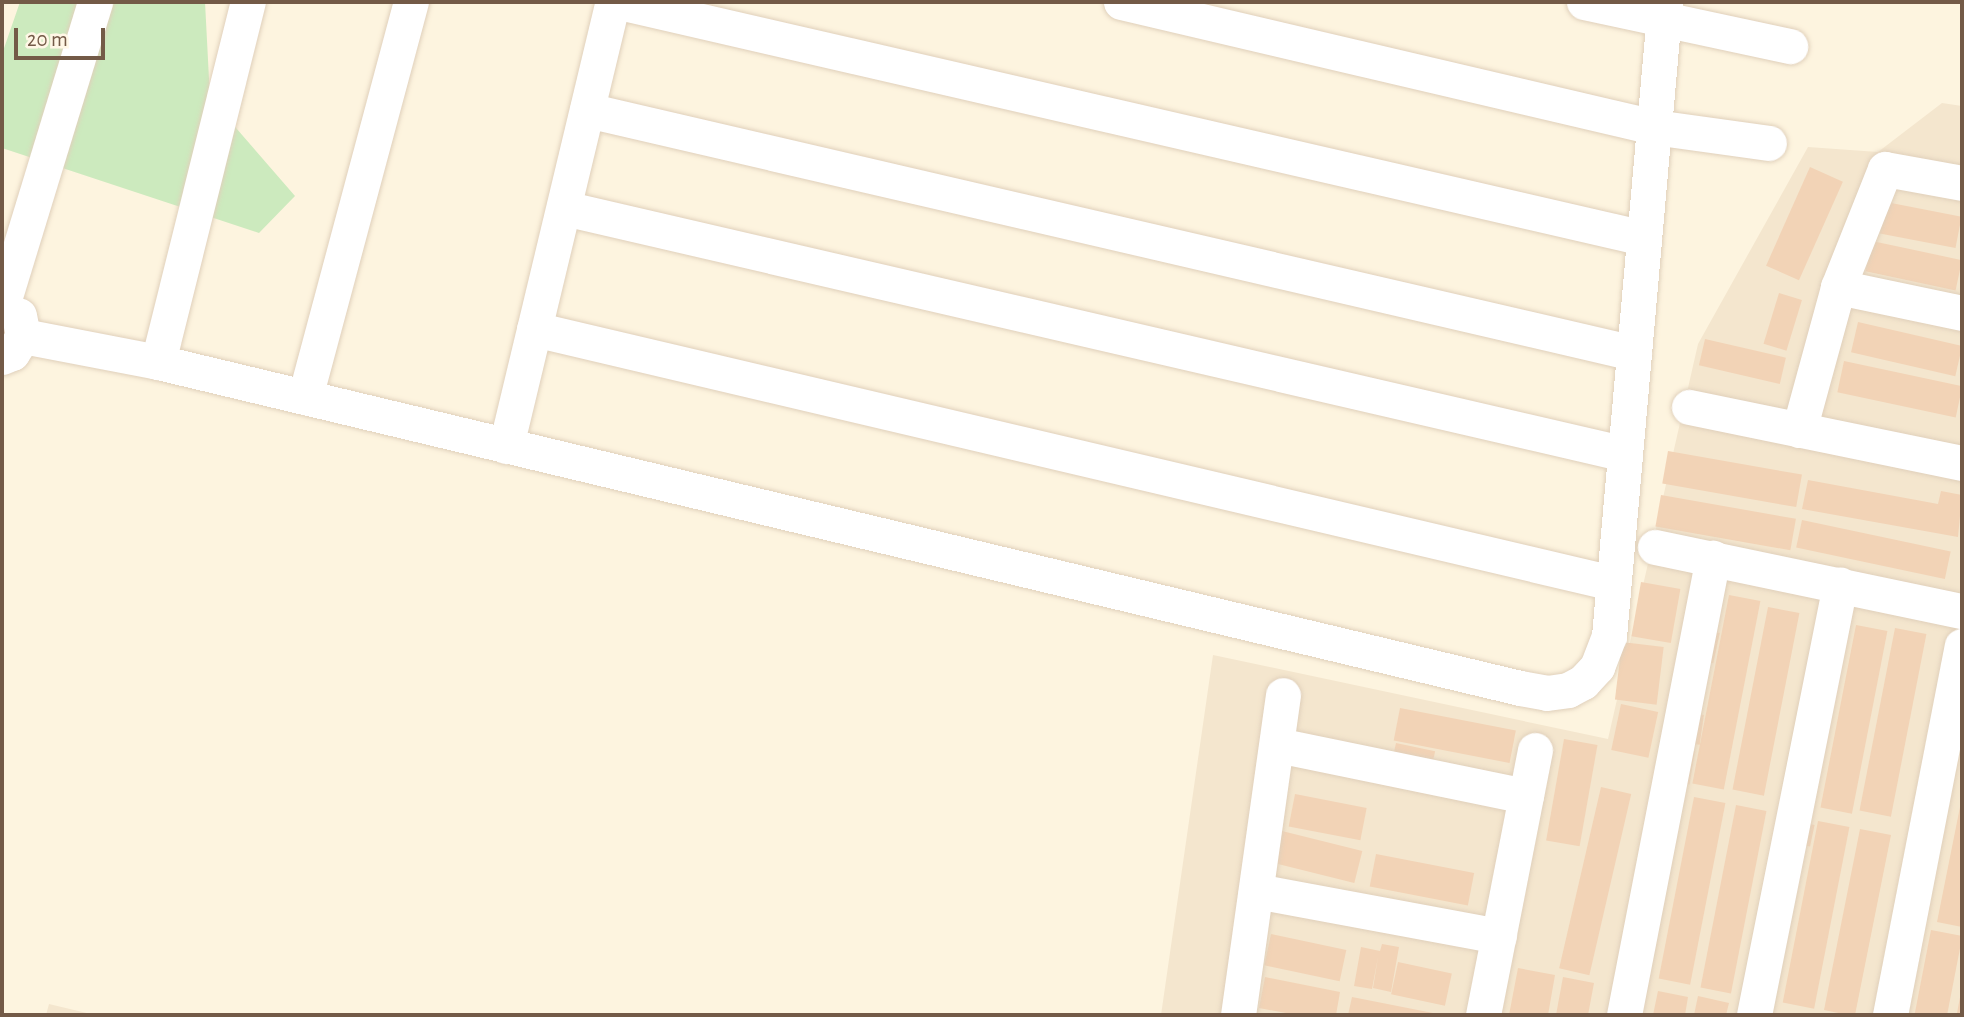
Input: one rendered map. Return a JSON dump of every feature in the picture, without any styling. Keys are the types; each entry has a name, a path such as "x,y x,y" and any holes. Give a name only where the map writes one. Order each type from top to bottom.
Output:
{"street":[{"path":"95,2 2,303 18,313 12,346 158,362 1547,693 1568,690 1583,682 1597,667 1609,636 1665,11"},
{"path":"158,362 248,2"},
{"path":"305,397 411,2"},
{"path":"506,446 613,2"},
{"path":"619,2 1644,238"},
{"path":"1121,2 1654,127 1769,143"},
{"path":"1584,2 1665,11 1790,46"},
{"path":"587,110 1634,353"},
{"path":"1799,430 1838,287 1885,169 1962,183"},
{"path":"564,208 1625,454"},
{"path":"1838,287 1962,313"},
{"path":"534,329 1613,583"},
{"path":"1689,407 1962,463"},
{"path":"1655,547 1962,611"},
{"path":"1623,1015 1713,558"},
{"path":"1754,1015 1840,585"},
{"path":"1890,1015 1962,646"},
{"path":"1238,1015 1283,695"},
{"path":"1277,745 1526,796"},
{"path":"1483,1015 1535,750"},
{"path":"1256,891 1499,936"}],"shaded area":[{"path":"1942,103 1962,106 1962,1015 1161,1015 1213,655 1608,739 1698,344 1808,147 1878,152"},
{"path":"49,1004 95,1015 46,1015"}],"green space":[{"path":"20,2 205,2 210,98 295,196 259,233 2,148 2,54"}],"building":[{"path":"1810,167 1843,182 1799,280 1766,266"},
{"path":"1886,202 1962,217 1955,248 1880,233"},
{"path":"1872,241 1962,260 1956,290 1866,271"},
{"path":"1779,293 1802,300 1786,351 1764,344"},
{"path":"1858,322 1962,346 1955,376 1851,352"},
{"path":"1705,339 1786,358 1780,384 1699,365"},
{"path":"1844,361 1962,386 1956,417 1837,392"},
{"path":"1668,451 1802,475 1796,507 1662,483"},
{"path":"1808,480 1938,504 1941,491 1962,495 1958,537 1802,509"},
{"path":"1661,495 1796,519 1790,550 1655,527"},
{"path":"1802,520 1951,552 1945,579 1796,547"},
{"path":"1641,582 1680,589 1671,643 1631,636"},
{"path":"1729,595 1760,601 1724,790 1692,783"},
{"path":"1768,607 1799,613 1764,796 1733,790"},
{"path":"1856,625 1887,631 1852,814 1821,808"},
{"path":"1895,628 1926,634 1891,817 1860,811"},
{"path":"1706,630 1720,633 1713,663 1700,660"},
{"path":"1622,642 1664,647 1657,705 1615,700"},
{"path":"1621,704 1658,712 1648,758 1611,750"},
{"path":"1400,708 1516,731 1510,763 1394,740"},
{"path":"1690,713 1704,715 1700,745 1686,743"},
{"path":"1564,739 1597,745 1580,846 1546,840"},
{"path":"1396,743 1435,751 1432,767 1393,759"},
{"path":"1683,749 1695,751 1690,784 1678,783"},
{"path":"1601,787 1631,794 1589,975 1559,968"},
{"path":"1295,794 1367,808 1360,840 1289,826"},
{"path":"1694,797 1725,803 1690,985 1659,979"},
{"path":"1962,802 1962,927 1937,922"},
{"path":"1736,805 1766,811 1731,993 1701,988"},
{"path":"1796,821 1815,825 1810,846 1791,843"},
{"path":"1818,821 1849,827 1814,1009 1783,1003"},
{"path":"1274,829 1362,851 1354,883 1266,861"},
{"path":"1860,829 1891,835 1855,1015 1848,1015 1824,1010"},
{"path":"1376,854 1474,873 1468,905 1370,886"},
{"path":"1931,930 1962,936 1947,1015 1914,1015"},
{"path":"1271,934 1346,950 1340,981 1264,965"},
{"path":"1382,944 1399,947 1391,992 1373,988 1378,957 1372,989 1354,986 1361,947 1380,951"},
{"path":"1398,962 1452,973 1445,1006 1391,994"},
{"path":"1518,968 1555,975 1548,1015 1509,1015"},
{"path":"1265,977 1340,992 1336,1015 1297,1015 1259,1008"},
{"path":"1563,977 1594,983 1588,1015 1556,1015"},
{"path":"1658,991 1688,997 1685,1015 1653,1015"},
{"path":"1961,992 1962,1015 1956,1015 1957,1013"},
{"path":"1698,996 1729,1003 1726,1015 1694,1015"},
{"path":"1352,997 1438,1014 1438,1015 1348,1015"}]}
